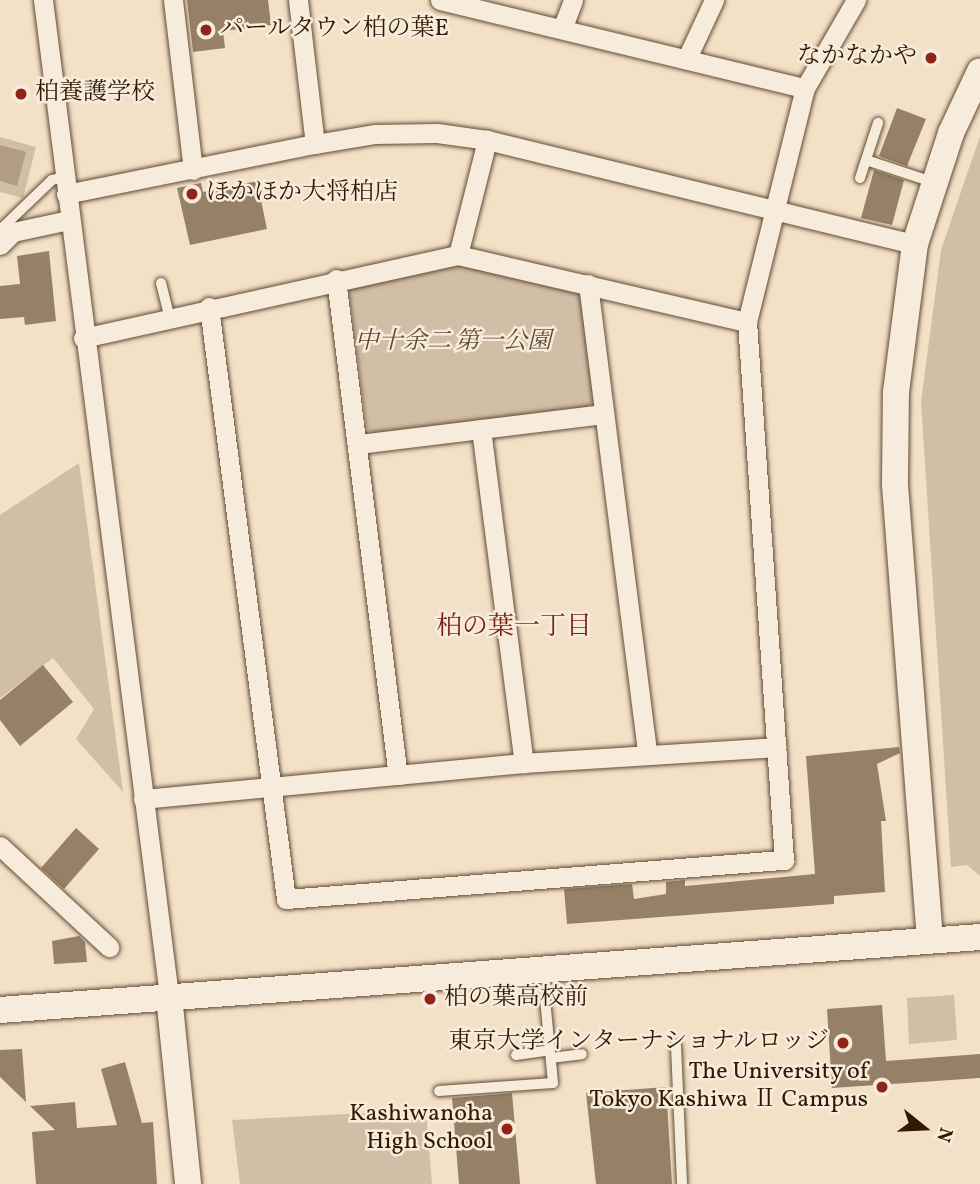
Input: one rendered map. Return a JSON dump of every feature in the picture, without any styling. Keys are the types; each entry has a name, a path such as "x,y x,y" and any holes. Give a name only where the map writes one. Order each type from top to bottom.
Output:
{"street":[{"path":"43,0 83,338 169,996 188,1184"},
{"path":"173,0 187,62 193,170"},
{"path":"299,0 296,48 315,144"},
{"path":"440,0 805,88"},
{"path":"562,29 573,0"},
{"path":"687,58 714,0"},
{"path":"209,307 286,899 784,860 747,322 805,88 856,0"},
{"path":"930,940 895,469 899,344 915,244 933,183 980,71"},
{"path":"65,186 193,170 375,134 487,140 775,212 814,216 915,244"},
{"path":"458,255 487,140"},
{"path":"0,245 13,232 69,220"},
{"path":"83,338 209,307 458,255 747,322"},
{"path":"336,279 359,444 398,775"},
{"path":"588,284 647,754"},
{"path":"359,444 604,414"},
{"path":"481,429 524,763"},
{"path":"143,799 273,784 524,763 776,747"},
{"path":"0,846 109,947"},
{"path":"0,1010 980,937"}],"lane":[{"path":"860,178 878,123"},
{"path":"866,160 933,183"},
{"path":"0,230 52,180 65,186"},
{"path":"161,283 169,316"},
{"path":"439,1091 553,1083 545,999"},
{"path":"676,1046 682,1184"},
{"path":"516,1055 582,1054"}],"green space":[{"path":"980,136 980,876 967,865 951,867 921,402 941,250"},
{"path":"0,137 36,147 23,198 0,192"},
{"name":"中十余二 第一公園","path":"454,261 575,289 583,297 595,398 588,407 373,433 367,429 349,290 355,283"},
{"path":"79,463 123,792 76,739 94,709 53,658 0,698 0,515"},
{"path":"954,995 957,1040 909,1044 907,998"},
{"path":"426,1110 432,1184 240,1184 232,1120"}],"shaded area":[{"path":"0,145 26,152 17,186 0,181"}],"building":[{"path":"187,0 268,0 271,25 223,31 225,48 193,52"},
{"path":"897,108 926,119 907,166 879,156"},
{"path":"874,170 904,180 892,225 861,218"},
{"path":"257,181 267,229 190,245 177,188 201,183 203,192"},
{"path":"49,251 56,321 25,325 24,317 0,319 0,286 20,284 17,256"},
{"path":"43,665 73,702 20,746 0,720 0,700"},
{"path":"899,747 900,753 877,764 886,821 881,821 885,892 834,896 834,904 567,924 564,889 632,884 634,899 666,894 666,882 685,880 685,886 815,874 806,756"},
{"path":"76,828 99,849 64,889 41,868"},
{"path":"79,936 85,942 87,962 54,964 52,941"},
{"name":"東京大学インターナショナルロッジ","path":"882,1005 886,1061 980,1054 980,1078 832,1088 827,1009"},
{"path":"22,1049 26,1102 0,1077 0,1050"},
{"path":"125,1062 142,1123 153,1122 157,1184 36,1184 32,1132 55,1130 30,1106 75,1102 77,1128 117,1125 101,1069"},
{"path":"666,1087 672,1184 596,1184 586,1093"},
{"path":"512,1093 520,1184 459,1184 452,1098"}],"place":[{"name":"パールタウン柏の葉E","path":"206,30"},
{"name":"なかなかや","path":"931,58"},
{"name":"柏養護学校","path":"21,94"},
{"name":"ほかほか大将柏店","path":"192,194"},
{"name":"柏の葉高校前","path":"430,999"},
{"name":"東京大学インターナショナルロッジ","path":"843,1043"},
{"name":"The University of Tokyo Kashiwa Ⅱ Campus","path":"882,1087"},
{"name":"Kashiwanoha High School","path":"507,1129"}],"district":[{"name":"柏の葉一丁目","path":"514,628"}]}
